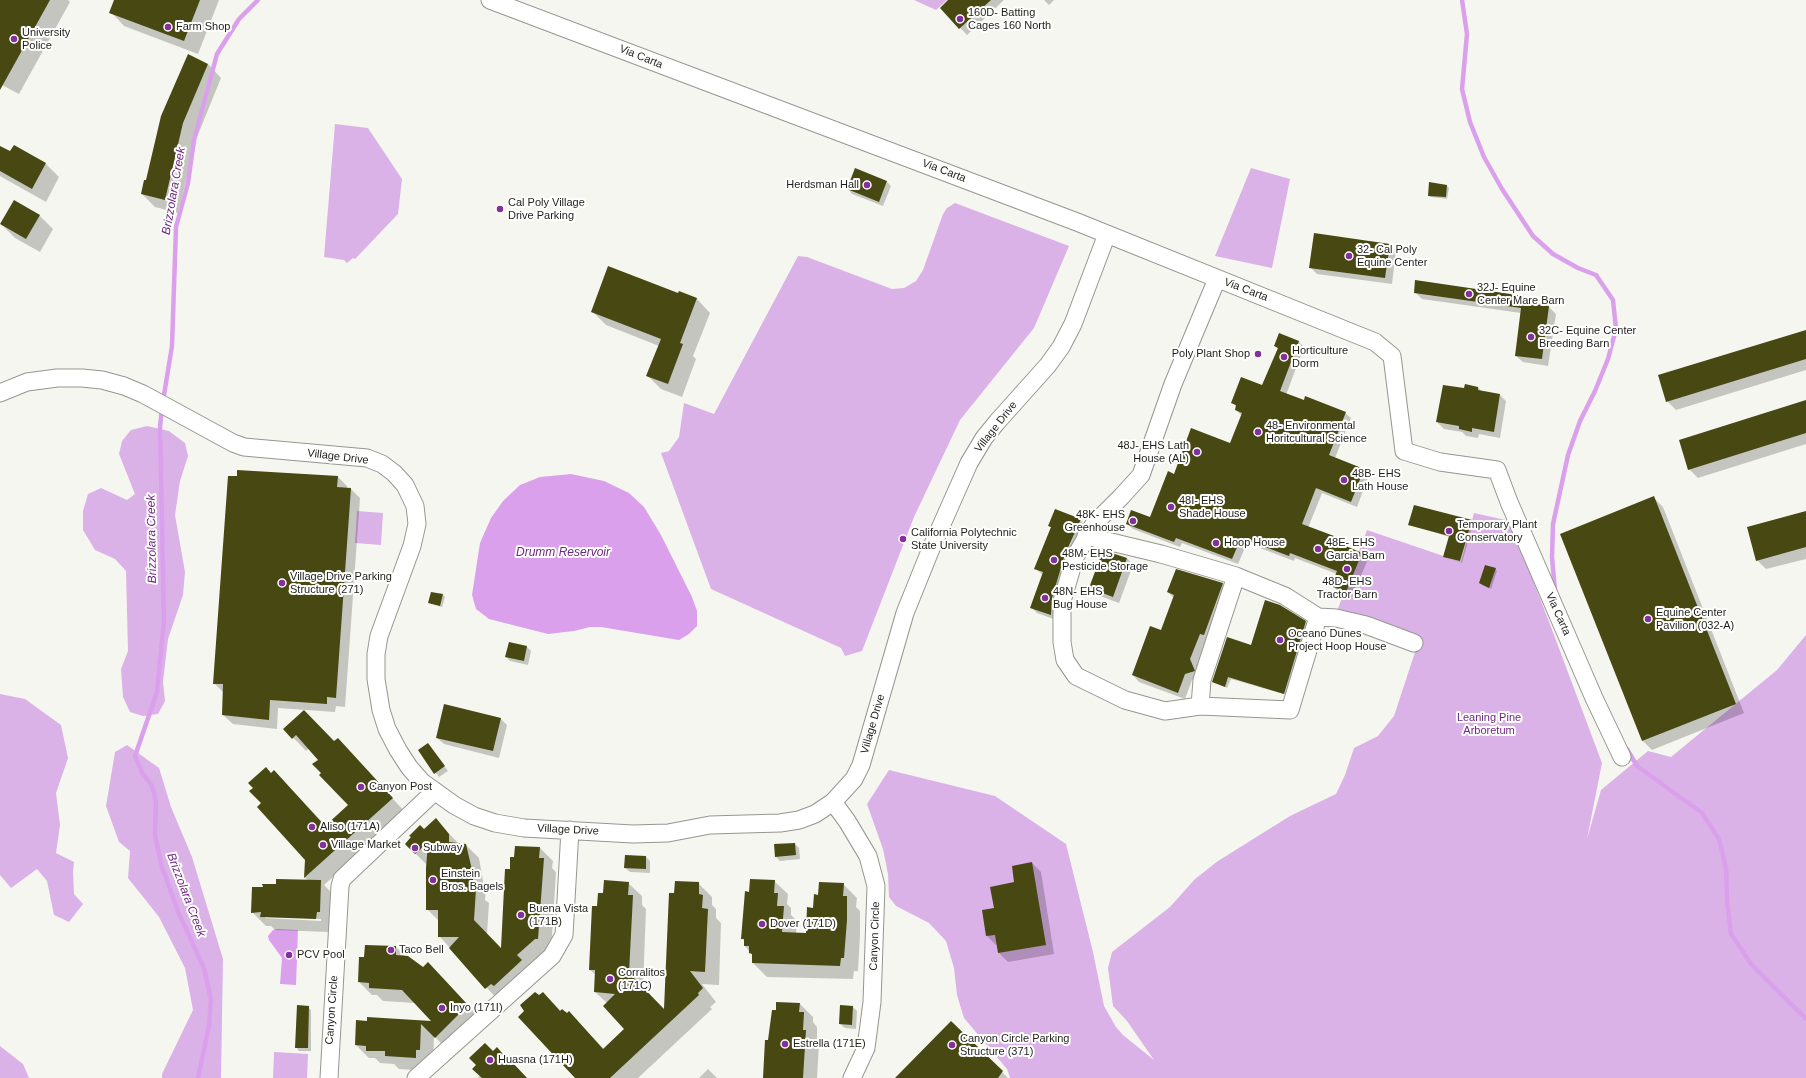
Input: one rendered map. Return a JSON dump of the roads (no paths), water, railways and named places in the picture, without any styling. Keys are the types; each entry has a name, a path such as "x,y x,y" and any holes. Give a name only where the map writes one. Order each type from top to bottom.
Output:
{"street":[{"name":"Via Carta","path":"490,0 1077,222 1375,342 1392,356 1404,451 1440,462 1498,470 1508,502 1594,698 1622,757"},
{"name":"Village Drive","path":"0,393 27,382 57,378 102,380 124,386 143,394 224,440 244,447 367,458 388,469 405,485 415,506 417,524 412,546 379,636 376,654 376,679 381,710 387,729 409,767 422,782 454,805 474,816 495,823 524,828 640,834 668,833 710,825 780,823 799,820 810,816 833,802 854,779 861,765 905,613 930,551 969,463 993,428 1048,365 1061,346 1073,324 1107,234"},
{"path":"1217,279 1175,378 1141,474 1122,496 1094,524 1075,557 1062,601 1062,642 1065,660 1076,676 1125,700 1165,711 1200,706 1290,710 1318,617"},
{"path":"1086,536 1161,554 1236,576 1285,596 1318,617 1336,618 1366,625 1414,643"},
{"path":"1200,706 1202,680 1236,576"},
{"name":"Canyon Circle","path":"328,1078 340,886 342,879 435,791"},
{"name":"Canyon Circle","path":"833,802 847,821 868,856 876,886 872,1002 866,1048 852,1078"},
{"path":"416,1078 552,956 564,935 570,830"}],"water":[{"name":"Drumm Reservoir","path":"571,474 604,481 629,493 644,507 661,535 692,597 697,611 697,626 689,634 679,640 601,627 590,627 574,631 548,634 489,619 476,609 472,595 480,543 491,518 503,501 520,485 540,477"},
{"name":"PCV Pool","path":"273,930 298,930 296,985 280,984 282,958 269,940 268,936"}],"waterway":[{"name":"Brizzolara Creek","path":"163,401 172,346 176,227 188,183 194,140 217,54 239,19 258,0"},
{"path":"1462,0 1467,34 1462,89 1470,122 1484,157 1502,189 1533,236 1553,254 1578,268 1596,275 1613,300 1616,329 1608,359 1595,391 1580,421 1568,455 1553,524 1552,557 1555,591"},
{"name":"Brizzolara Creek","path":"162,408 160,427 164,621 157,692 135,756 142,772 152,786 156,801 155,835 162,867 179,914 204,968 211,1000 209,1026 198,1078"},
{"path":"1627,749 1637,766 1702,813 1719,839 1726,868 1727,901 1731,934 1751,964 1806,1019"}],"place":[{"name":"160D- Batting Cages 160 North","path":"960,19"},
{"name":"Farm Shop","path":"168,27"},
{"name":"University Police","path":"14,39"},
{"name":"Herdsman Hall","path":"867,185"},
{"name":"Cal Poly Village Drive Parking","path":"500,209"},
{"name":"32- Cal Poly Equine Center","path":"1349,256"},
{"name":"32J- Equine Center Mare Barn","path":"1469,294"},
{"name":"32C- Equine Center Breeding Barn","path":"1531,337"},
{"name":"Poly Plant Shop","path":"1258,354"},
{"name":"Horticulture Dorm","path":"1284,357"},
{"name":"48- Environmental Horitcultural Science","path":"1258,432"},
{"name":"48J- EHS Lath House (AL)","path":"1197,452"},
{"name":"48B- EHS Lath House","path":"1344,480"},
{"name":"48I- EHS Shade House","path":"1171,507"},
{"name":"48K- EHS Greenhouse","path":"1133,521"},
{"name":"Temporary Plant Conservatory","path":"1449,531"},
{"name":"California Polytechnic State University","path":"903,539"},
{"name":"Hoop House","path":"1216,543"},
{"name":"48E- EHS Garcia Barn","path":"1318,549"},
{"name":"48M- EHS Pesticide Storage","path":"1054,560"},
{"name":"48D- EHS Tractor Barn","path":"1347,569"},
{"name":"Village Drive Parking Structure (271)","path":"282,583"},
{"name":"48N- EHS Bug House","path":"1045,598"},
{"name":"Equine Center Pavilion (032-A)","path":"1648,619"},
{"name":"Oceano Dunes Project Hoop House","path":"1280,640"},
{"name":"Canyon Post","path":"361,787"},
{"name":"Aliso (171A)","path":"312,827"},
{"name":"Village Market","path":"323,845"},
{"name":"Subway","path":"415,848"},
{"name":"Einstein Bros. Bagels","path":"433,880"},
{"name":"Buena Vista (171B)","path":"521,915"},
{"name":"Dover (171D)","path":"762,924"},
{"name":"Taco Bell","path":"391,950"},
{"name":"PCV Pool","path":"289,955"},
{"name":"Corralitos (171C)","path":"610,979"},
{"name":"Inyo (171I)","path":"442,1008"},
{"name":"Estrella (171E)","path":"785,1044"},
{"name":"Canyon Circle Parking Structure (371)","path":"952,1045"},
{"name":"Huasna (171H)","path":"490,1060"}],"park label":[{"name":"Leaning Pine Arboretum","path":"1489,724"}]}
